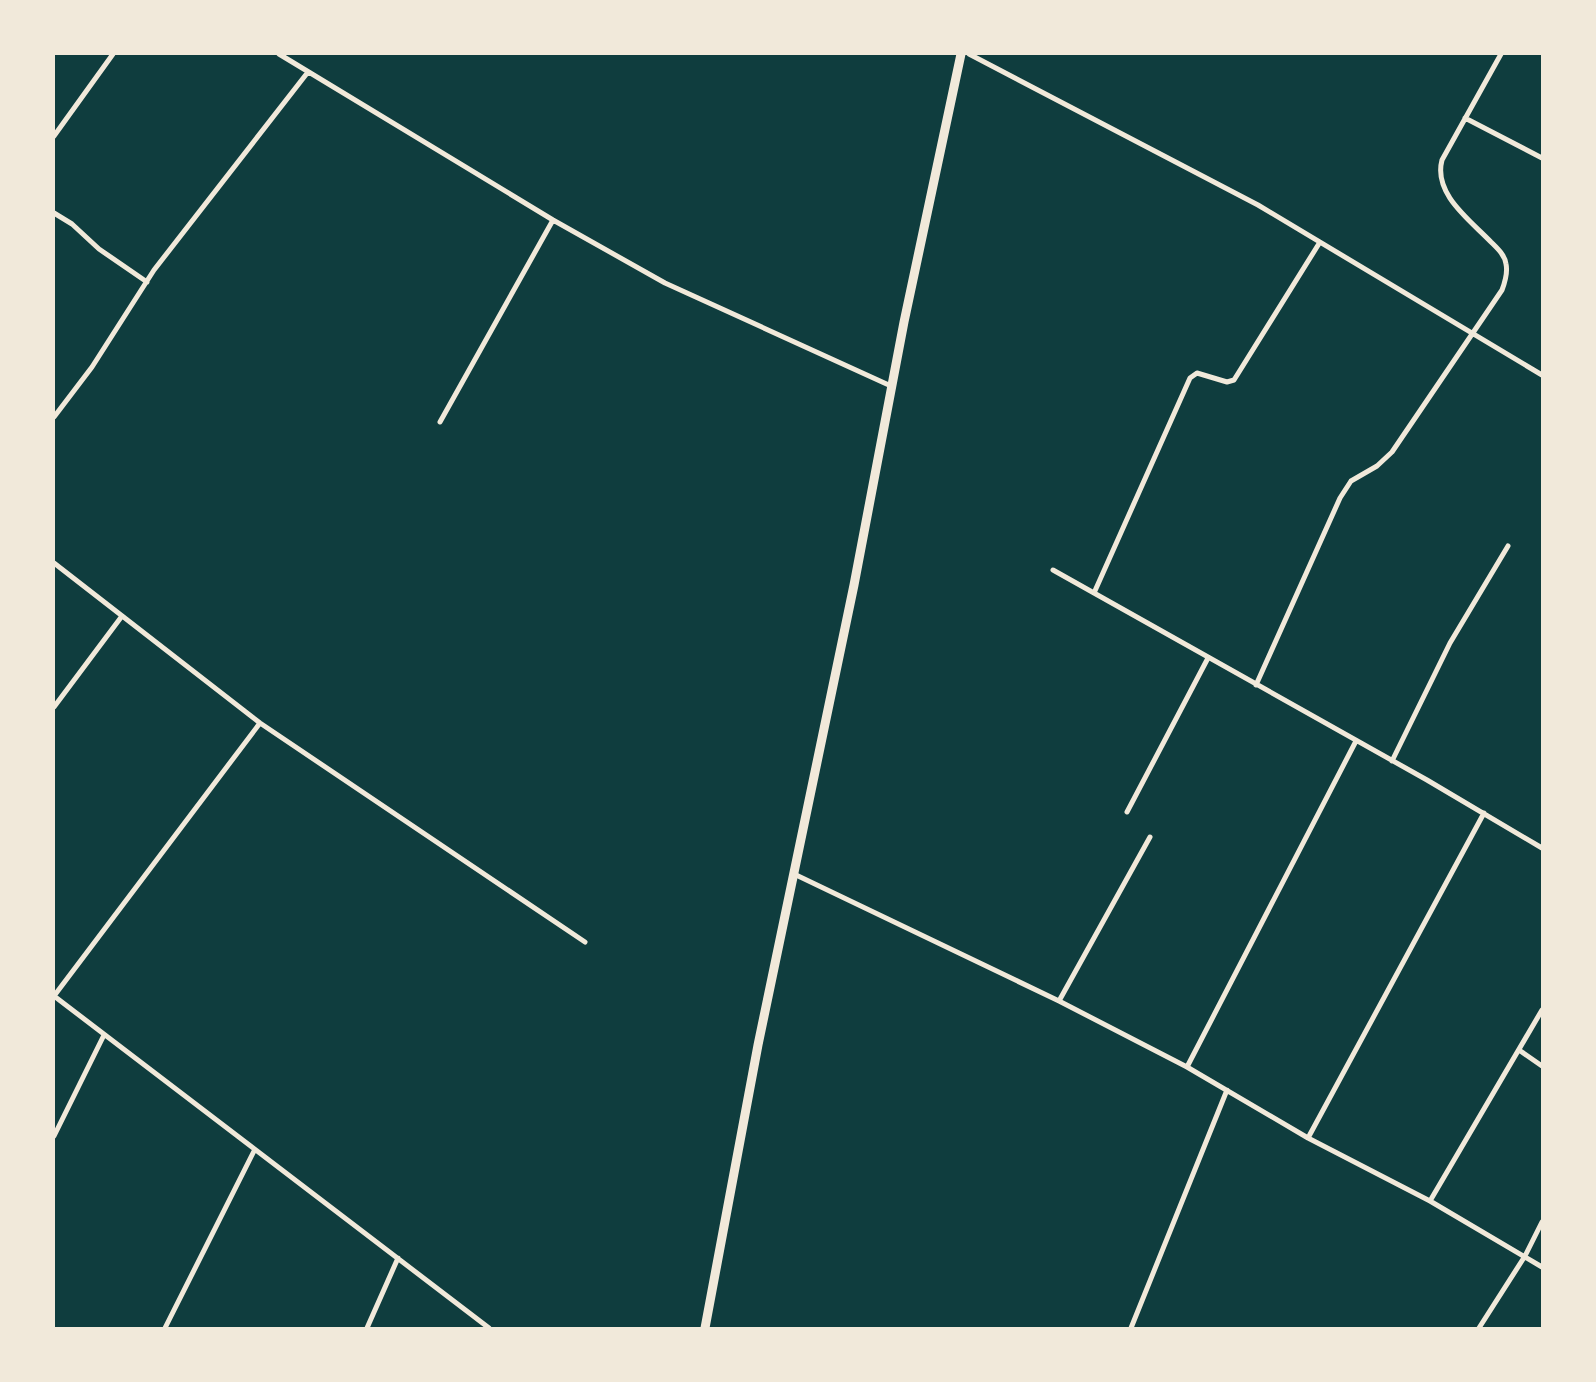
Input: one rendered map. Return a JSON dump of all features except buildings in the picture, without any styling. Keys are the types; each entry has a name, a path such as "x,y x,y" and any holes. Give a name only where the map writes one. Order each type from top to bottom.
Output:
{"street":[{"path":"54,136 113,54"},
{"path":"279,54 553,220 665,283 891,386"},
{"path":"705,1328 758,1044 854,585 891,386 962,54"},
{"path":"969,54 1258,205 1542,375"},
{"path":"1256,685 1340,498 1351,481 1360,474 1377,466 1392,452 1502,290 1506,276 1506,263 1501,252 1454,203 1439,172 1442,160 1501,54"},
{"path":"54,417 92,368 147,282 308,72"},
{"path":"1465,118 1542,158"},
{"path":"54,213 72,224 98,249 147,282"},
{"path":"440,422 553,220"},
{"path":"1094,593 1190,378 1197,373 1227,382 1234,380 1320,242"},
{"path":"1392,761 1450,643 1508,546"},
{"path":"54,563 260,723 585,942"},
{"path":"1053,570 1484,813 1542,848"},
{"path":"54,707 122,616"},
{"path":"1127,812 1208,658"},
{"path":"260,723 54,996 254,1151 489,1328"},
{"path":"1187,1067 1356,741"},
{"path":"1308,1138 1484,813"},
{"path":"1059,1001 1150,837"},
{"path":"794,874 1059,1001 1187,1067 1308,1138 1430,1201 1542,1267"},
{"path":"1430,1201 1542,1010"},
{"path":"54,1136 104,1035"},
{"path":"1519,1050 1542,1066"},
{"path":"1132,1328 1227,1090"},
{"path":"165,1328 254,1151"},
{"path":"1479,1328 1525,1256 1542,1222"},
{"path":"367,1328 398,1258"}]}
